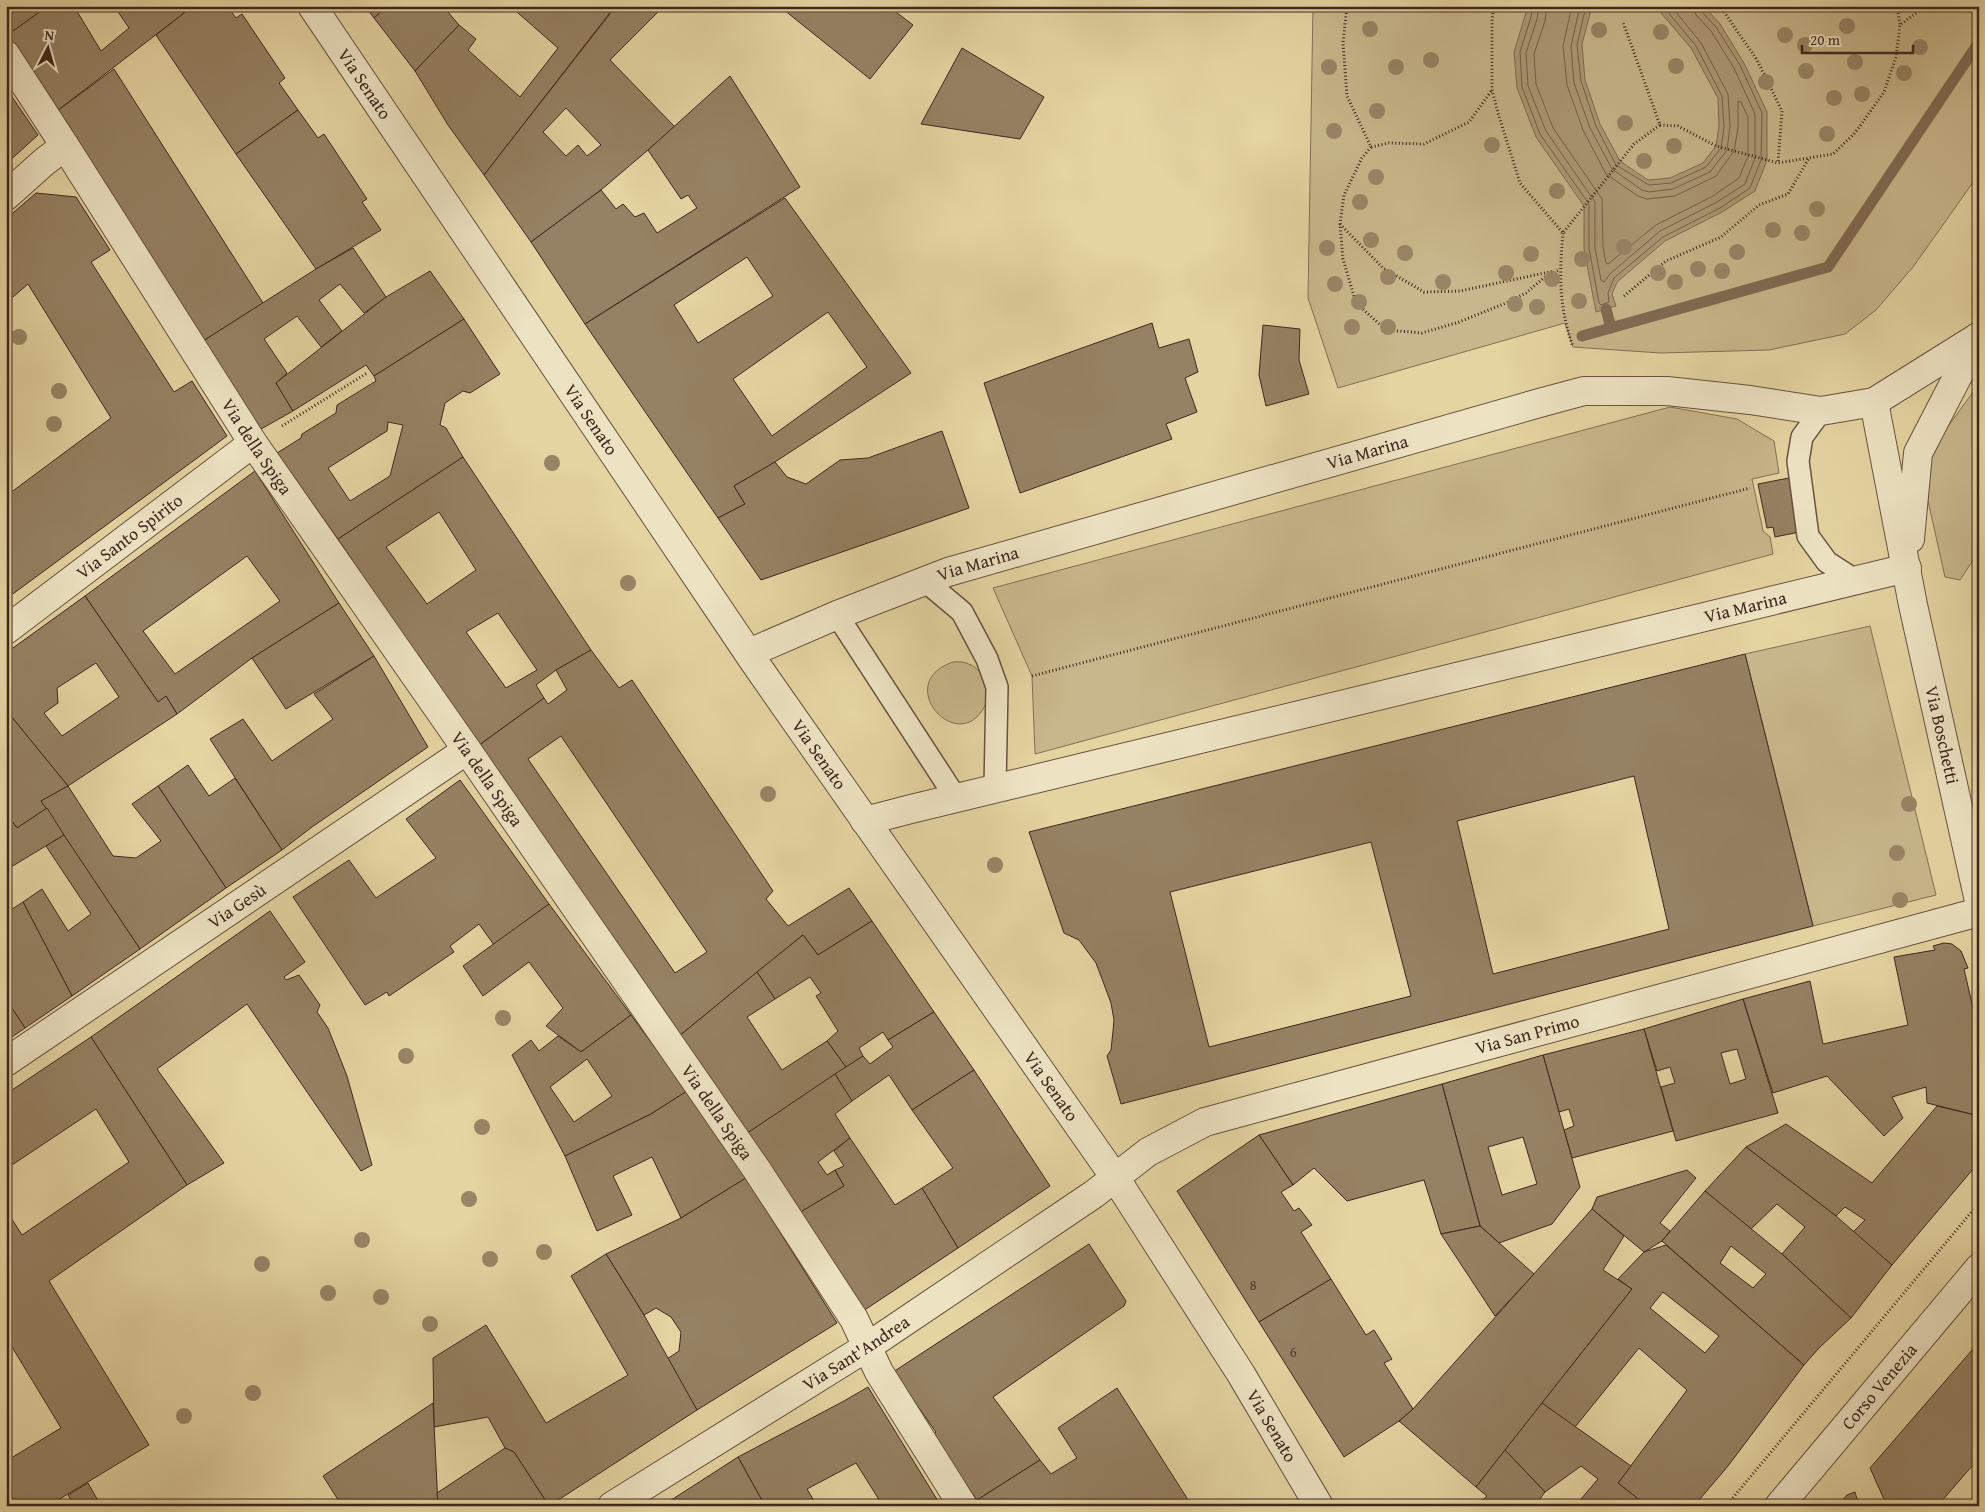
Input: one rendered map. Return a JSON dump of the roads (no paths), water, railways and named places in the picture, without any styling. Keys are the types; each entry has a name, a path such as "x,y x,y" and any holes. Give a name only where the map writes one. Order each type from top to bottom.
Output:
{"street":[{"name":"Via Senato","path":"312,6 865,822 1105,1186 1241,1374 1319,1506"},
{"name":"Via della Spiga","path":"6,55 66,146 253,443 757,1170 854,1319 879,1372 963,1506"},
{"path":"6,196 44,162 66,146"},
{"name":"Via Marina","path":"750,653 924,580 1584,392 1667,391 1750,400 1821,411 1874,402 1978,337"},
{"name":"Via Marina","path":"865,822 995,788 1907,568 1918,453 1978,337"},
{"path":"1874,402 1907,568"},
{"name":"Via Santo Spirito","path":"6,630 253,443"},
{"name":"Via Boschetti","path":"1907,568 1913,604 1979,902"},
{"name":"Via Gesù","path":"6,1062 467,750"},
{"name":"Via San Primo","path":"1105,1186 1148,1152 1205,1122 1979,912"},
{"name":"Via Sant'Andrea","path":"612,1506 867,1346 1105,1186"},
{"name":"Corso Venezia","path":"1780,1506 1979,1268"}],"lane":[{"path":"1821,411 1802,437 1798,461 1808,536 1827,562 1855,580"},
{"name":"Via Marina","path":"924,580 962,612 987,659 997,687 995,788"},
{"path":"837,615 956,798"}],"water":[{"path":"1528,6 1592,6 1582,44 1585,80 1600,124 1620,161 1648,180 1670,178 1703,163 1716,146 1719,126 1718,98 1691,48 1655,6 1704,6 1720,24 1744,63 1767,112 1767,160 1755,191 1722,212 1665,241 1617,282 1612,294 1616,306 1596,312 1584,249 1584,206 1536,137 1517,88 1514,52"}],"waterway":[{"path":"1582,336 1828,267 1979,42"},
{"path":"1606,309 1611,328"}]}
